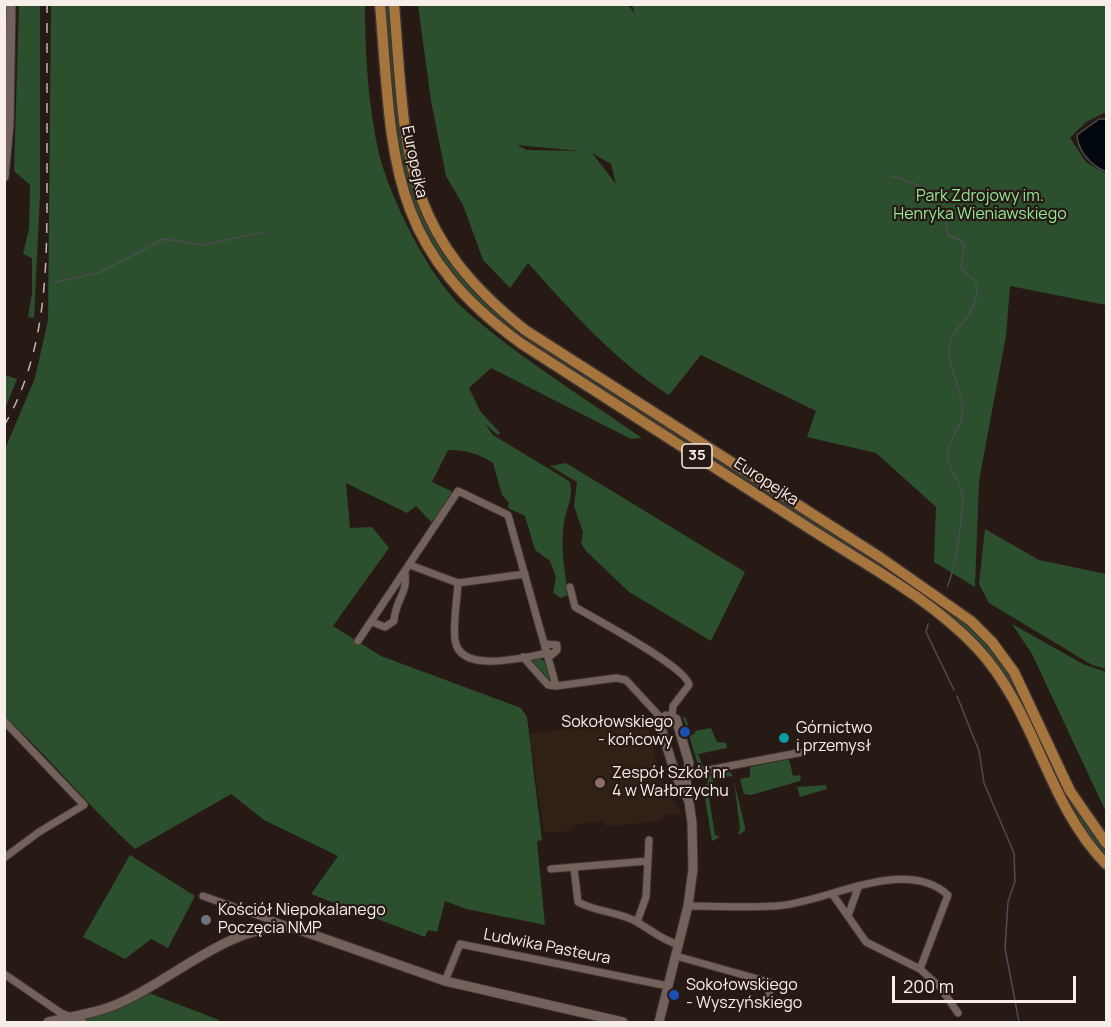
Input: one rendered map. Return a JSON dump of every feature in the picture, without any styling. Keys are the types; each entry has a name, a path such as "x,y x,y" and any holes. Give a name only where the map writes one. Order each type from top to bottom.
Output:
{"main road":[{"name":"Europejka","path":"380,4 389,112 399,179 419,232 435,259 460,292 481,313 522,344 871,568 948,621 970,641 996,672 1022,717 1068,815 1088,845 1107,864"},
{"name":"Europejka","path":"394,4 402,108 411,169 428,217 465,276 490,302 525,330 888,563 972,621 992,642 1014,672 1070,791 1107,843"}],"street":[{"path":"4,177 9,124 11,4"},
{"path":"358,641 458,491 508,515 556,686"},
{"path":"410,565 458,583 525,574"},
{"path":"372,622 385,627 394,621 394,608 406,591 405,573"},
{"path":"458,583 456,643 464,655 479,662 548,655"},
{"path":"570,587 575,607 670,664 687,677 689,685 673,706 661,728 675,774 688,799"},
{"path":"523,657 548,685 556,686 616,678 626,680 667,718 676,719 689,763 686,780 692,824 693,869 688,906 659,1023"},
{"path":"4,722 84,805 39,831 4,858"},
{"path":"675,774 803,752"},
{"path":"637,922 646,897 649,840"},
{"path":"551,869 648,861"},
{"path":"574,868 578,902 637,922 645,929 679,945"},
{"path":"688,906 777,906 833,895 894,878 936,884 948,895 920,969"},
{"path":"848,916 858,888"},
{"path":"833,895 866,942 920,969 939,987 958,1013"},
{"path":"203,896 446,981 623,1023"},
{"path":"48,1023 120,1003 176,970 245,936 268,928 291,927"},
{"name":"Ludwika Pasteura","path":"446,981 460,944 668,986"},
{"path":"676,956 772,983 765,1005"},
{"path":"4,974 69,1017 83,1023"}],"shaded area":[{"path":"1099,119 1106,119 1106,172 1086,157 1077,135"},
{"name":"Zespół Szkół nr 4 w Wałbrzychu","path":"630,720 635,729 648,729 659,770 669,795 681,813 664,815 660,821 606,827 604,820 571,826 571,831 544,833 529,734"}],"green space":[{"path":"19,5 40,5 40,195 34,318 28,317 32,293 32,258 23,254 29,229 30,185 14,171"},
{"path":"51,5 365,5 368,80 379,154 392,193 425,258 451,295 485,327 528,360 642,438 631,439 491,368 469,388 480,411 500,433 498,435 485,424 493,435 569,481 571,497 564,523 563,541 568,595 561,598 553,593 556,577 550,561 535,550 525,516 508,508 509,503 502,495 493,463 482,457 448,450 432,482 451,491 452,496 433,524 416,506 407,513 346,483 350,528 372,527 389,548 333,626 381,656 521,708 527,717 542,840 537,841 545,925 466,909 445,901 437,932 428,930 425,937 311,894 338,856 264,820 231,794 135,849 5,717 5,449 35,378 48,320"},
{"path":"384,5 389,5 402,137 411,177 424,215 444,251 470,286 506,320 956,614 987,643 1010,674 1076,809 1106,851 1106,859 1083,831 1032,730 966,632 516,334 495,317 457,278 426,233 404,182 393,118"},
{"name":"Park Zdrojowy im. Henryka Wieniawskiego","path":"418,5 628,5 635,14 632,5 1106,5 1106,112 1086,122 1070,138 1086,162 1106,174 1106,305 1010,286 1006,336 979,481 975,587 934,562 936,507 876,453 807,437 816,411 701,355 669,395 612,351 528,263 510,288 483,260 463,205 446,176 431,101","holes":["517,145 580,151 527,150","592,153 611,164 616,184"]},
{"path":"4,375 17,379 5,409"},
{"path":"566,463 745,572 711,641 629,592 586,551 581,543 583,532 574,506 577,482 550,466"},
{"path":"985,529 1039,560 1106,574 1106,669 1092,665 989,603 979,584"},
{"path":"1012,624 1083,664 1106,672 1106,812 1032,654"},
{"path":"539,658 546,662 551,682 530,659"},
{"path":"683,717 686,718 691,735 695,734 695,731 711,728 717,742 726,743 727,748 698,754 704,768 699,768"},
{"path":"789,759 793,776 801,775 800,781 751,795 744,794 740,779 750,777 750,767"},
{"path":"729,771 733,776 713,779 713,783 707,786 715,835 720,837 712,841 703,786 708,783 707,776"},
{"path":"734,781 745,827 745,831 738,835 740,828"},
{"path":"826,785 827,789 800,797 797,787"},
{"path":"130,855 195,896 168,948 151,939 125,959 83,937"},
{"path":"149,993 219,1020 218,1022 91,1022 84,1020"}],"waterway":[{"path":"891,176 923,189 937,202 946,222 948,235 960,240 964,246 961,269 976,282 974,306 953,335 949,354 960,393 962,417 948,448 948,460 961,489 963,501 956,556 947,587"},
{"path":"53,283 100,272 164,239 204,245 263,232"},
{"path":"928,624 926,632 954,690"},
{"path":"957,696 979,751 984,783 1014,853 1015,881 1008,902 1005,948 1019,1022"}],"railway":[{"path":"4,426 19,396 30,366 42,303 47,238 47,4"}],"place":[{"name":"Sokołowskiego - końcowy","path":"685,732"},
{"name":"Górnictwo i przemysł","path":"784,738"},
{"name":"Zespół Szkół nr 4 w Wałbrzychu","path":"600,783"},
{"name":"Kościół Niepokalanego Poczęcia NMP","path":"206,920"},
{"name":"Sokołowskiego - Wyszyńskiego","path":"674,995"}]}
